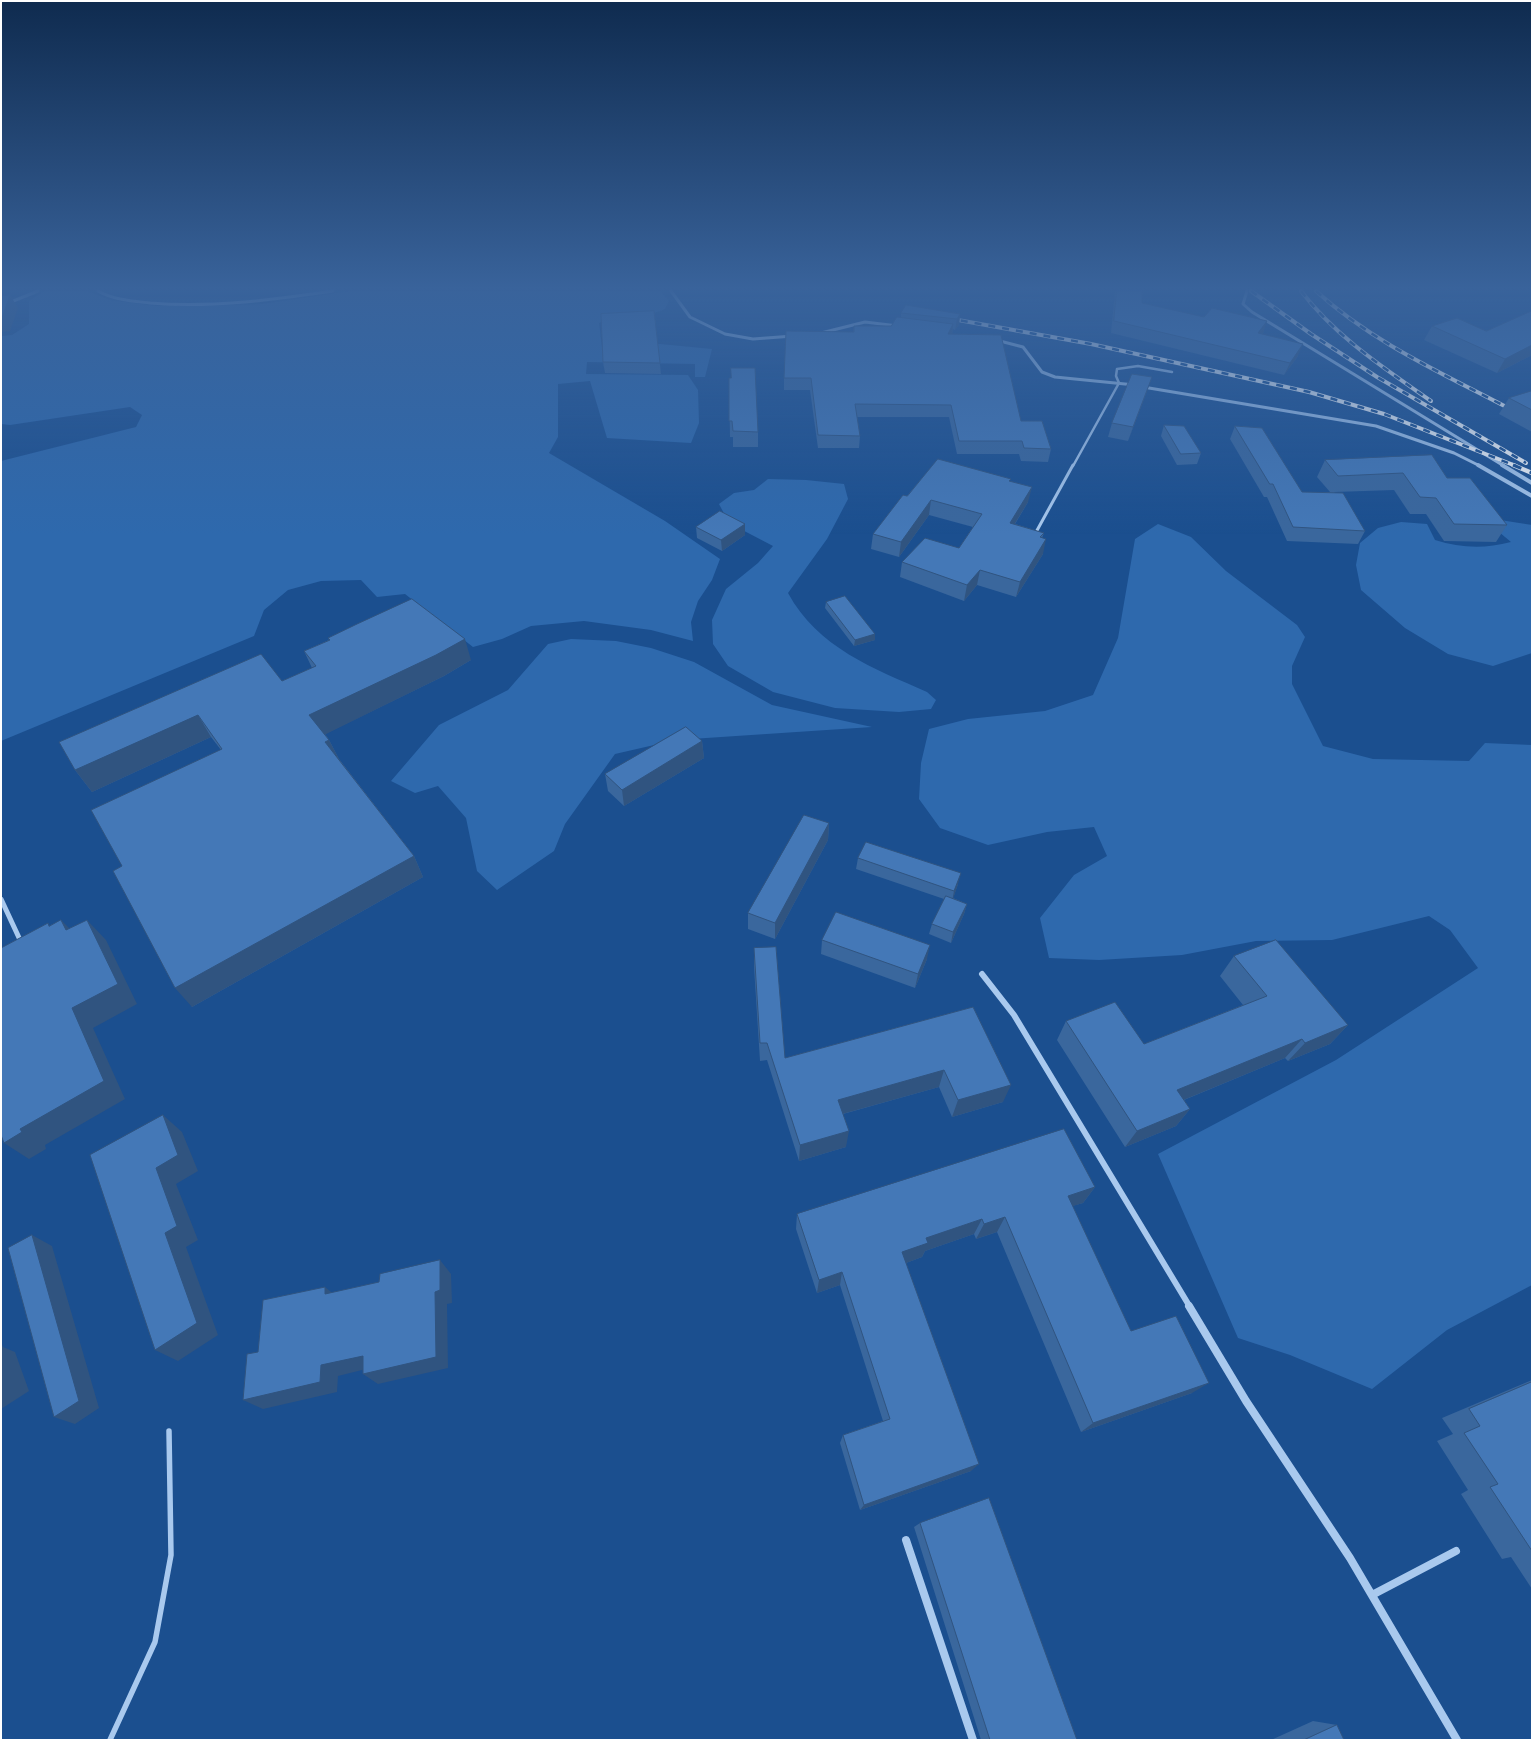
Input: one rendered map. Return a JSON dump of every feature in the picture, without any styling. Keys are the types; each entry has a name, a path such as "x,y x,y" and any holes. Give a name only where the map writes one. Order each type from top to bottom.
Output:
{"street":[{"path":"1043,372 1055,378 1119,384 1376,426 1454,454 1490,471 1532,496"},
{"path":"1351,372 1532,483"},
{"path":"1,899 21,942"},
{"path":"982,974 1014,1015 1246,1401 1350,1558 1458,1740"},
{"path":"906,1540 973,1740"},
{"path":"1372,1595 1456,1551"}],"lane":[{"path":"1034,536 1119,384 1117,372"},
{"path":"110,1740 155,1642 171,1554 168,1431"}],"shaded area":[{"path":"1,372 586,372 586,374 688,375 698,390 699,423 691,443 607,438 590,381 558,384 558,437 549,453 665,521 720,559 712,580 698,601 691,622 693,641 651,630 584,621 531,626 502,639 473,647 405,594 377,597 361,580 321,581 288,590 264,610 254,636 1,741 1,461 136,427 142,415 130,407 10,425 1,424"},
{"path":"695,372 706,372 705,377 695,377"},
{"path":"768,479 844,484 848,499 827,539 788,593 800,612 831,642 867,665 927,692 936,700 931,709 899,712 835,708 773,692 728,666 713,644 712,620 726,589 758,563 773,546 729,523 719,504 734,493 754,490"},
{"path":"1481,517 1532,525 1532,653 1493,666 1448,654 1405,628 1361,590 1356,565 1360,543 1378,528 1401,522 1427,524 1435,540 1454,545 1482,547 1511,542"},
{"path":"1158,524 1191,537 1226,571 1297,625 1305,637 1292,666 1292,684 1323,746 1373,759 1469,761 1485,743 1532,745 1532,1285 1447,1330 1372,1389 1290,1355 1238,1338 1158,1154 1336,1060 1478,968 1450,930 1429,916 1332,940 1256,941 1182,955 1099,960 1049,958 1040,918 1074,875 1107,856 1094,827 1047,832 988,845 940,828 919,799 921,763 929,729 968,719 1045,711 1093,695 1118,638 1135,539"},
{"path":"571,639 616,641 651,648 694,662 772,705 872,727 676,740 615,754 565,824 554,851 497,890 477,871 466,818 438,786 415,793 391,781 439,725 508,690 548,644"}],"building":[{"path":"731,372 755,372 758,432 733,431 732,421 729,421 729,378 731,378"},
{"path":"784,372 1010,372 1021,421 1042,421 1051,449 1024,448 1022,441 959,441 951,405 855,404 860,436 818,435 811,378 784,378"},
{"path":"1132,374 1152,377 1133,427 1112,423"},
{"path":"1532,391 1532,410 1509,398"},
{"path":"1164,425 1184,426 1201,453 1181,454"},
{"path":"1235,426 1262,428 1302,492 1343,493 1365,531 1293,527 1273,484 1270,484"},
{"path":"1432,455 1447,478 1470,478 1507,525 1454,524 1436,498 1420,497 1403,473 1338,476 1325,460"},
{"path":"938,459 1011,479 1009,481 1032,487 1010,523 1044,533 1040,537 1046,539 1020,582 980,570 967,585 902,562 925,538 959,548 982,514 931,500 901,542 873,534 903,495 907,496"},
{"path":"720,511 745,524 721,540 696,527"},
{"path":"845,596 875,634 855,640 826,602"},
{"path":"412,599 465,639 436,655 309,715 329,740 325,742 414,856 175,988 113,871 122,866 91,810 222,749 198,715 75,770 59,742 261,654 282,681 316,666 304,651"},
{"path":"686,727 702,741 622,790 605,774"},
{"path":"804,815 829,823 775,923 748,913"},
{"path":"866,842 961,873 954,891 858,858"},
{"path":"946,896 967,904 953,932 932,924"},
{"path":"836,912 930,945 918,974 822,940"},
{"path":"61,920 66,930 87,920 118,984 72,1008 104,1081 20,1129 22,1132 4,1143 1,1135 1,948 48,923 49,926"},
{"path":"1276,940 1348,1025 1305,1043 1302,1039 1177,1090 1190,1109 1137,1131 1066,1021 1115,1002 1144,1044 1267,996 1234,956"},
{"path":"776,947 785,1058 973,1007 1011,1085 958,1100 944,1070 838,1100 849,1131 800,1145 767,1043 760,1043 754,948"},
{"path":"163,1115 178,1155 156,1168 177,1226 165,1233 197,1323 155,1350 90,1155"},
{"path":"1064,1129 1095,1187 1068,1196 1131,1331 1176,1316 1209,1383 1093,1423 1005,1217 984,1224 982,1219 926,1238 928,1243 902,1252 979,1464 864,1505 843,1435 890,1419 842,1272 819,1280 797,1214"},
{"path":"32,1235 79,1401 54,1417 8,1248"},
{"path":"440,1260 440,1290 435,1292 436,1357 363,1374 363,1356 321,1365 320,1382 243,1400 247,1354 258,1352 263,1300 325,1287 325,1294 379,1282 380,1274"},
{"path":"1532,1382 1532,1551 1490,1487 1498,1484 1464,1433 1480,1426 1469,1409"},
{"path":"989,1498 1077,1740 990,1740 920,1523"},
{"path":"1337,1725 1344,1740 1304,1740"}],"railway":[{"path":"1219,372 1309,392 1384,414 1516,466"},
{"path":"1370,372 1526,463"},
{"path":"1390,372 1431,401"},
{"path":"1439,372 1512,410"},
{"path":"1513,465 1532,473"}]}
